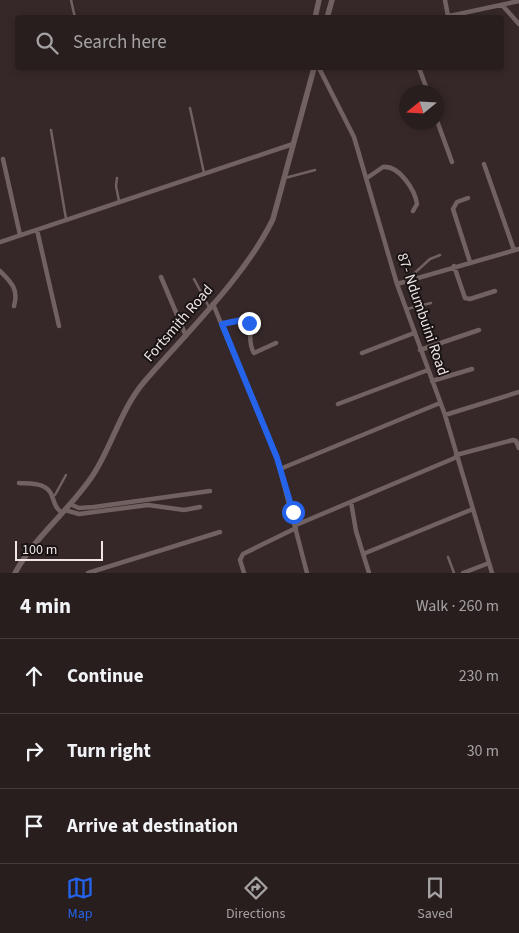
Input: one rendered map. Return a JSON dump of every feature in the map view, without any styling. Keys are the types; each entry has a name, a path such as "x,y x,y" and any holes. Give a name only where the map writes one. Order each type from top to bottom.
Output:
{"street":[{"path":"316,15 319,0"},
{"path":"328,15 332,0"},
{"path":"445,0 448,15"},
{"path":"453,15 519,1"},
{"path":"502,5 519,24"},
{"name":"Fortsmith Road","path":"16,573 30,548 66,509 94,474 131,401 142,384 211,306 262,239 273,219 313,70"},
{"name":"87- Ndumbuini Road","path":"315,70 354,137 397,284 445,415 492,573"},
{"path":"420,70 425,85"},
{"path":"440,130 452,162"},
{"path":"0,242 293,144"},
{"path":"3,158 20,235"},
{"path":"397,284 454,266 517,250 484,164"},
{"path":"367,178 383,167 391,167 414,192 417,204 413,212"},
{"path":"468,198 457,202 453,208 470,262"},
{"path":"37,230 58,326"},
{"path":"454,266 465,298 470,299 495,291"},
{"path":"0,271 12,283 16,298 14,306"},
{"path":"161,278 186,336"},
{"path":"211,306 222,324 280,469 307,573"},
{"path":"222,324 242,320 248,321 251,332 250,344 254,353 276,343"},
{"path":"420,350 479,330"},
{"path":"362,353 414,333"},
{"path":"432,381 472,369"},
{"path":"338,404 428,370"},
{"path":"445,415 519,392"},
{"path":"280,469 440,404"},
{"path":"244,573 240,560 243,554 296,526 457,456 513,440 519,447"},
{"path":"19,483 41,485 47,488 52,496 54,506 79,514 148,505 184,510 200,507"},
{"path":"66,509 210,491"},
{"path":"351,502 369,573"},
{"path":"363,554 473,509"},
{"path":"88,573 220,532"},
{"path":"463,573 489,563"}],"lane":[{"path":"71,0 74,15"},
{"path":"190,108 204,173"},
{"path":"51,130 66,220"},
{"path":"284,178 315,170"},
{"path":"117,178 116,186 119,201"},
{"path":"406,280 430,259 440,255"},
{"path":"194,279 211,306"},
{"path":"406,310 431,303"},
{"path":"52,496 56,495 66,475"},
{"path":"448,557 454,573"}],"route":[{"path":"249,323 246,320 242,320 222,324 277,458 293,512"}]}
